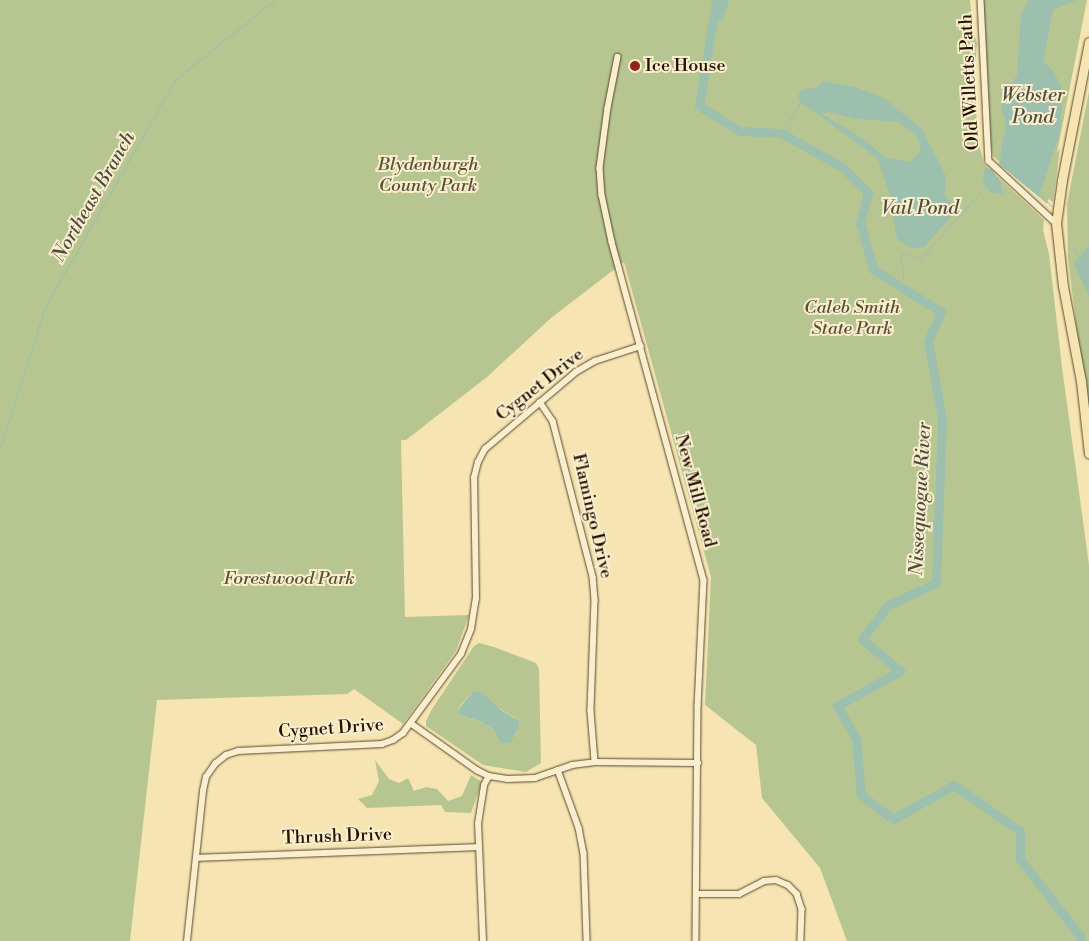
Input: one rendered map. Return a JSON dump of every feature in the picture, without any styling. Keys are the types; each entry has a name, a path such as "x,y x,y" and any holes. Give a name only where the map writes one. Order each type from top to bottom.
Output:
{"main road":[{"path":"1089,42 1062,180 1056,223 1063,286 1081,381 1089,454"}],"street":[{"name":"Old Willetts Path","path":"981,0 989,160 1056,223"},
{"name":"New Mill Road","path":"618,57 608,108 601,162 602,195 612,242 642,346 704,580 698,763 696,941"},
{"name":"Cygnet Drive","path":"187,941 206,777 215,764 226,755 251,749 382,744 393,740 412,724 461,654 471,629 476,599 474,478 478,462 485,449 576,372 594,361 642,346"},
{"name":"Flamingo Drive","path":"540,402 553,421 593,577 595,600 591,712 595,762"},
{"path":"412,724 489,776 525,780 595,762 698,763"},
{"path":"558,770 579,828 584,853 587,941"},
{"path":"483,941 478,824 484,785 489,776"},
{"name":"Thrush Drive","path":"197,858 478,847"},
{"path":"698,894 739,894 764,881 776,880 788,885 797,894 802,910 801,941"}],"green space":[{"path":"0,0 970,0 973,32 977,43 975,71 977,136 984,164 1044,220 1043,230 1049,254 1062,367 1089,565 1089,941 847,941 820,868 762,798 756,745 705,705 711,577 624,262 551,318 487,377 406,440 401,440 405,617 469,615 456,651 403,724 354,689 347,694 157,700 130,941 0,941"},
{"path":"983,0 1087,0 1057,153 1060,148 1053,202 1048,199 1047,204 993,156 988,137"},
{"path":"1089,91 1089,427 1068,259 1067,204"},
{"path":"479,643 494,647 536,663 539,669 541,763 526,772 483,765 426,726 426,721 432,709 474,646","holes":["473,691 519,721 516,734 512,738 499,738 494,730 479,721 459,715 458,710"]},
{"path":"375,760 389,779 399,783 408,778 414,791 426,787 437,789 448,801 462,796 471,775 482,782 471,813 445,812 441,805 367,808 358,799 372,795 379,781"}],"water":[{"name":"Webster Pond","path":"1029,0 1077,0 1053,10 1043,61 1054,72 1061,87 1062,107 1060,133 1039,197 999,164 1006,124 1001,106 1009,87 1017,75 1021,13"},
{"name":"Vail Pond","path":"823,81 855,87 884,98 922,129 946,176 945,195 954,207 952,216 924,247 910,248 897,239 888,191 878,159 801,102 798,96 802,89 817,88","holes":["828,112 856,119 899,122 918,138 921,150 910,162 884,157 864,139 822,114"]},
{"path":"985,167 992,170 1001,183 1003,195 990,192 983,182"},
{"path":"1089,246 1089,296 1074,264"},
{"path":"473,691 481,692 501,710 519,721 519,728 510,743 501,743 494,730 479,721 459,715 458,710"}],"waterway":[{"name":"Northeast Branch","path":"0,448 45,307 175,80 274,0"},
{"name":"Nissequogue River","path":"716,0 699,106 740,131 781,133 842,167 868,193 860,222 873,269 941,312 928,341 942,419 936,583 888,605 862,639 900,671 837,706 856,738 861,795 893,819 954,785 1020,831 1020,859 1080,936 1081,941"},
{"path":"719,16 724,0"},
{"path":"788,121 801,102"},
{"path":"781,133 786,126"},
{"path":"903,287 903,268 900,259 902,253 920,259 986,186"},
{"path":"1040,193 1051,206"},
{"path":"1073,246 1079,256"}],"place":[{"name":"Ice House","path":"635,66"}],"park label":[{"name":"Blydenburgh County Park","path":"428,176"},
{"name":"Caleb Smith State Park","path":"852,319"},
{"name":"Forestwood Park","path":"289,579"}]}
